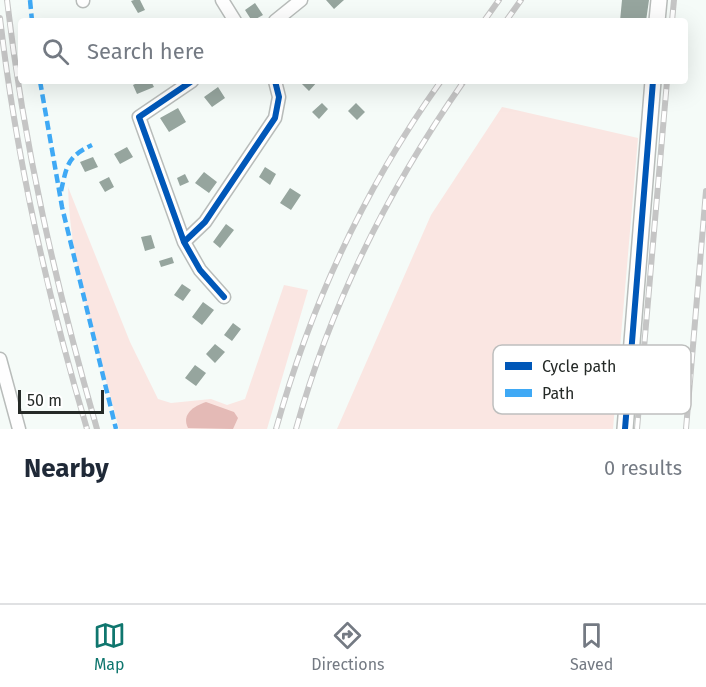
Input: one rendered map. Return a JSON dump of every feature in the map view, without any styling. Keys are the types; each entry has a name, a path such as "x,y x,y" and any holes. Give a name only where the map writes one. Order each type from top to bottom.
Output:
{"street":[{"path":"222,0 233,18"},
{"path":"279,18 301,0"},
{"path":"657,18 659,0"},
{"path":"188,84 139,117 184,242 200,270 224,297"},
{"path":"184,242 205,222 274,118 279,97 276,84"},
{"path":"632,345 653,84"},
{"path":"0,359 19,429"},
{"path":"625,429 626,414"}],"shaded area":[{"path":"502,107 638,138 620,345 493,345 493,414 614,414 613,429 337,429 431,215"},
{"path":"68,187 130,342 158,399 171,403 211,399 227,405 245,399 284,285 308,290 267,429 119,429 80,279 70,218"},
{"path":"206,402 234,412 238,418 233,429 188,428 187,415 193,408"}],"building":[{"path":"140,0 145,10 138,13 131,1"},
{"path":"326,0 344,0 334,9"},
{"path":"622,0 649,0 646,18 620,18"},
{"path":"255,3 263,15 250,18 245,10"},
{"path":"152,84 154,87 137,94 133,85"},
{"path":"302,84 315,84 309,91"},
{"path":"218,87 225,98 212,107 204,97"},
{"path":"322,103 328,109 319,119 312,112"},
{"path":"356,103 365,112 357,120 348,111"},
{"path":"178,108 186,122 169,132 160,118"},
{"path":"127,147 133,157 120,164 114,154"},
{"path":"93,157 98,167 85,172 80,162"},
{"path":"265,167 276,174 270,185 259,177"},
{"path":"204,172 217,182 209,193 195,183"},
{"path":"185,174 189,182 180,186 177,178"},
{"path":"109,177 114,187 105,192 99,182"},
{"path":"290,188 301,195 291,210 280,203"},
{"path":"226,224 234,230 220,248 213,242"},
{"path":"151,235 155,248 145,251 141,237"},
{"path":"172,257 174,263 161,267 159,261"},
{"path":"182,284 191,290 183,301 174,295"},
{"path":"203,302 214,310 202,325 192,317"},
{"path":"233,323 241,329 232,341 224,335"},
{"path":"215,344 225,352 215,363 206,354"},
{"path":"195,365 206,373 196,386 185,378"}],"railway":[{"path":"7,0 18,82"},
{"path":"486,18 499,0"},
{"path":"508,18 521,0"},
{"path":"672,18 674,0"},
{"path":"0,18 15,122 34,225 87,429"},
{"path":"18,84 32,163 55,269 97,429"},
{"path":"276,429 306,337 343,248 388,163 439,84"},
{"path":"296,429 326,337 365,248 411,163 462,84"},
{"path":"644,345 667,84"},
{"path":"691,370 706,191"},
{"path":"637,429 638,414"},
{"path":"686,429 687,414"}],"marked path":[{"path":"30,0 32,18"},
{"path":"41,84 62,207 116,429"},
{"path":"61,191 69,163 77,154 92,145"}],"cycle path":[{"path":"188,84 139,117 184,242 200,270 224,297"},
{"path":"184,242 205,222 275,118 279,97 276,84"},
{"path":"632,345 653,84"},
{"path":"625,429 626,414"}]}
